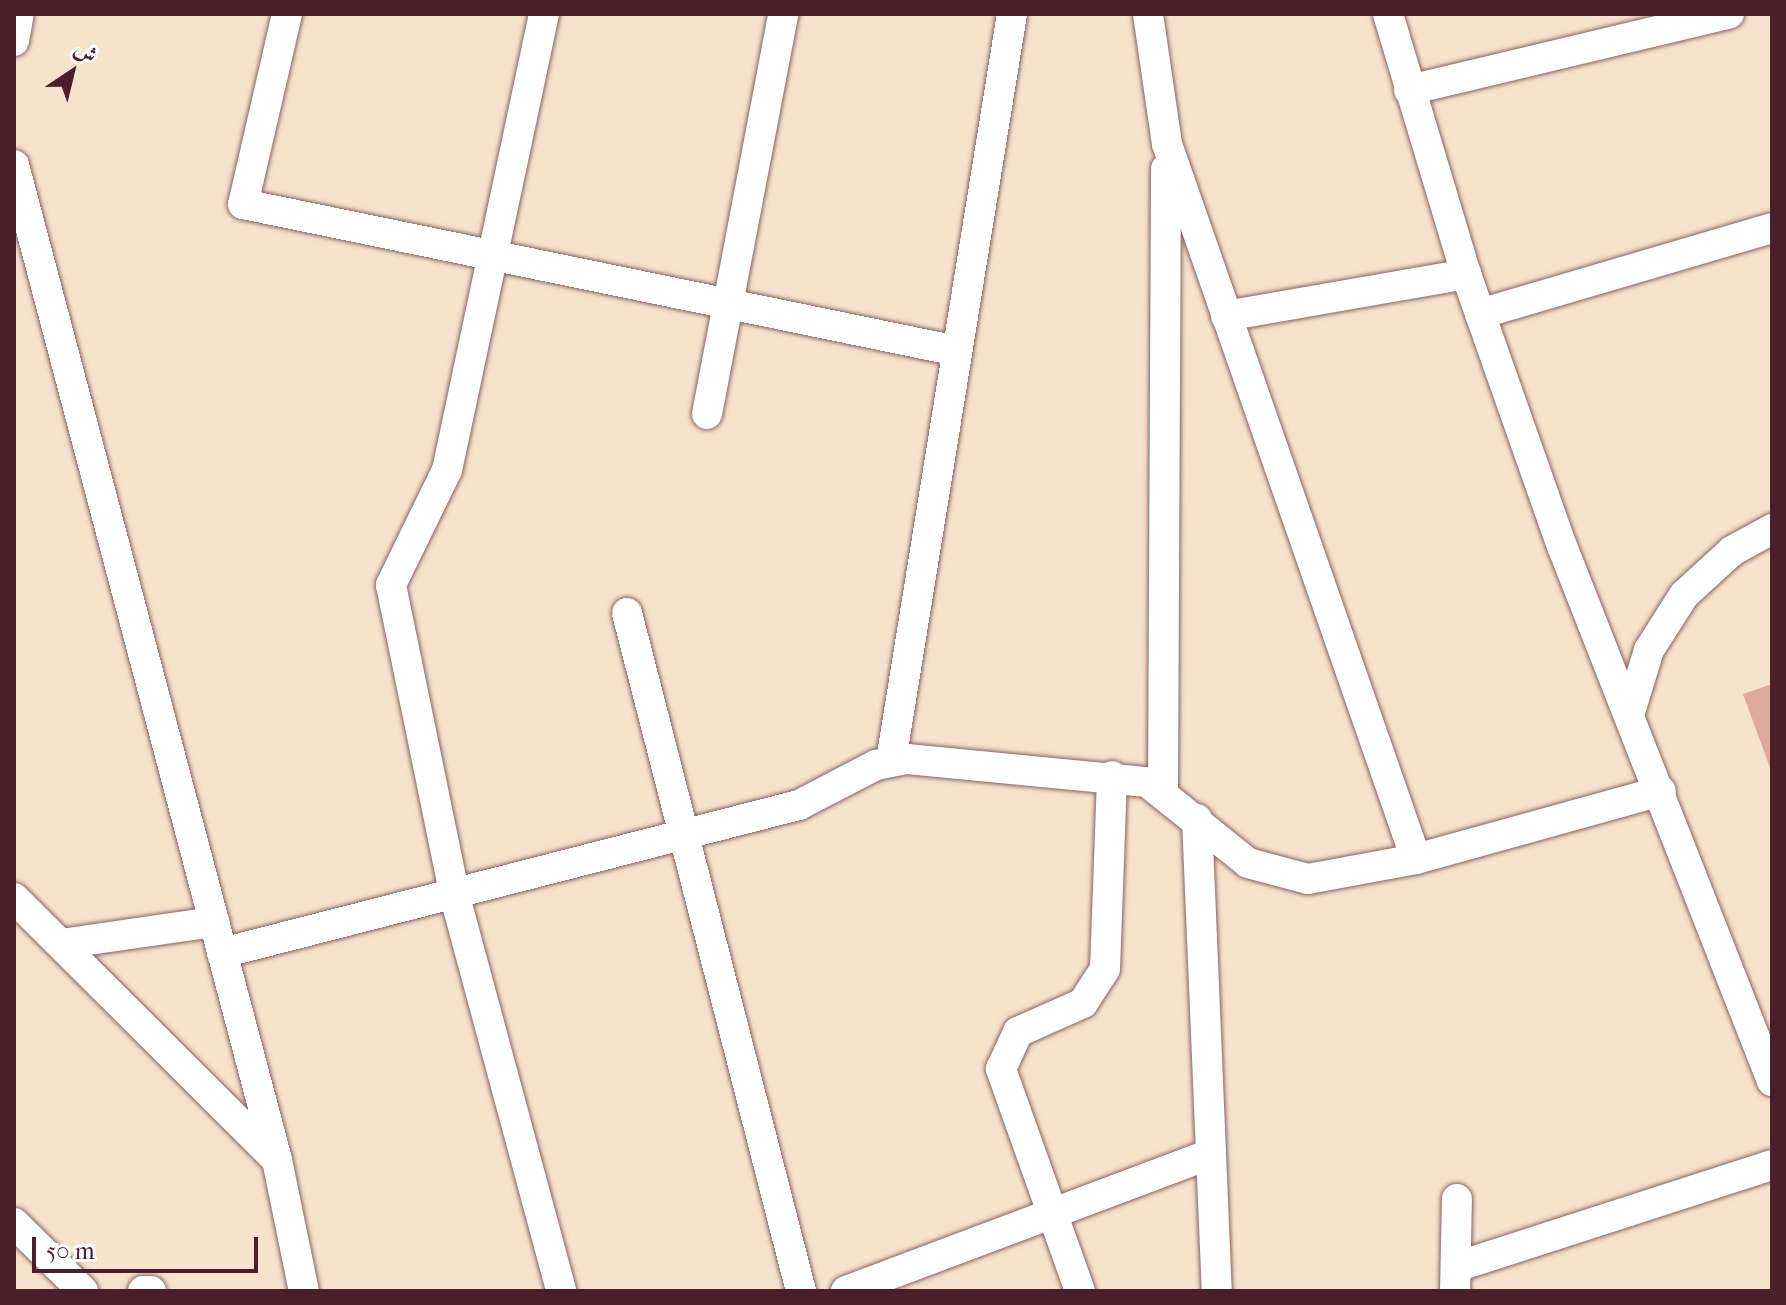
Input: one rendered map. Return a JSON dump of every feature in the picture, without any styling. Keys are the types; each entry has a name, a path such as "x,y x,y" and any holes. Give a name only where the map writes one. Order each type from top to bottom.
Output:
{"street":[{"path":"14,41 19,14"},
{"path":"287,14 243,204 957,351"},
{"path":"544,14 447,470 391,585 455,897 561,1291"},
{"path":"707,414 783,14"},
{"path":"891,761 1012,14"},
{"path":"1148,14 1167,144 1163,790"},
{"path":"1388,14 1480,314 1772,1081"},
{"path":"1409,90 1729,14"},
{"path":"1167,144 1416,859"},
{"path":"14,168 277,1160 304,1291"},
{"path":"1480,314 1772,228"},
{"path":"1226,316 1466,274"},
{"path":"1630,712 1649,650 1684,595 1732,551 1772,529"},
{"path":"627,613 801,1291"},
{"path":"222,953 455,897 799,805 891,761 1112,776 1163,790 1248,863 1286,876 1416,859 1661,791"},
{"path":"1080,1291 1001,1069 1018,1032 1083,1003 1102,977 1112,776"},
{"path":"1197,819 1217,1291"},
{"path":"19,915 61,944 277,1160"},
{"path":"61,944 214,922"},
{"path":"846,1291 1211,1154"},
{"path":"1457,1199 1455,1279 1772,1165"},
{"path":"14,1223 83,1291"},
{"path":"143,1291 151,1291"}],"building":[{"path":"1772,684 1772,773 1743,694"}]}
